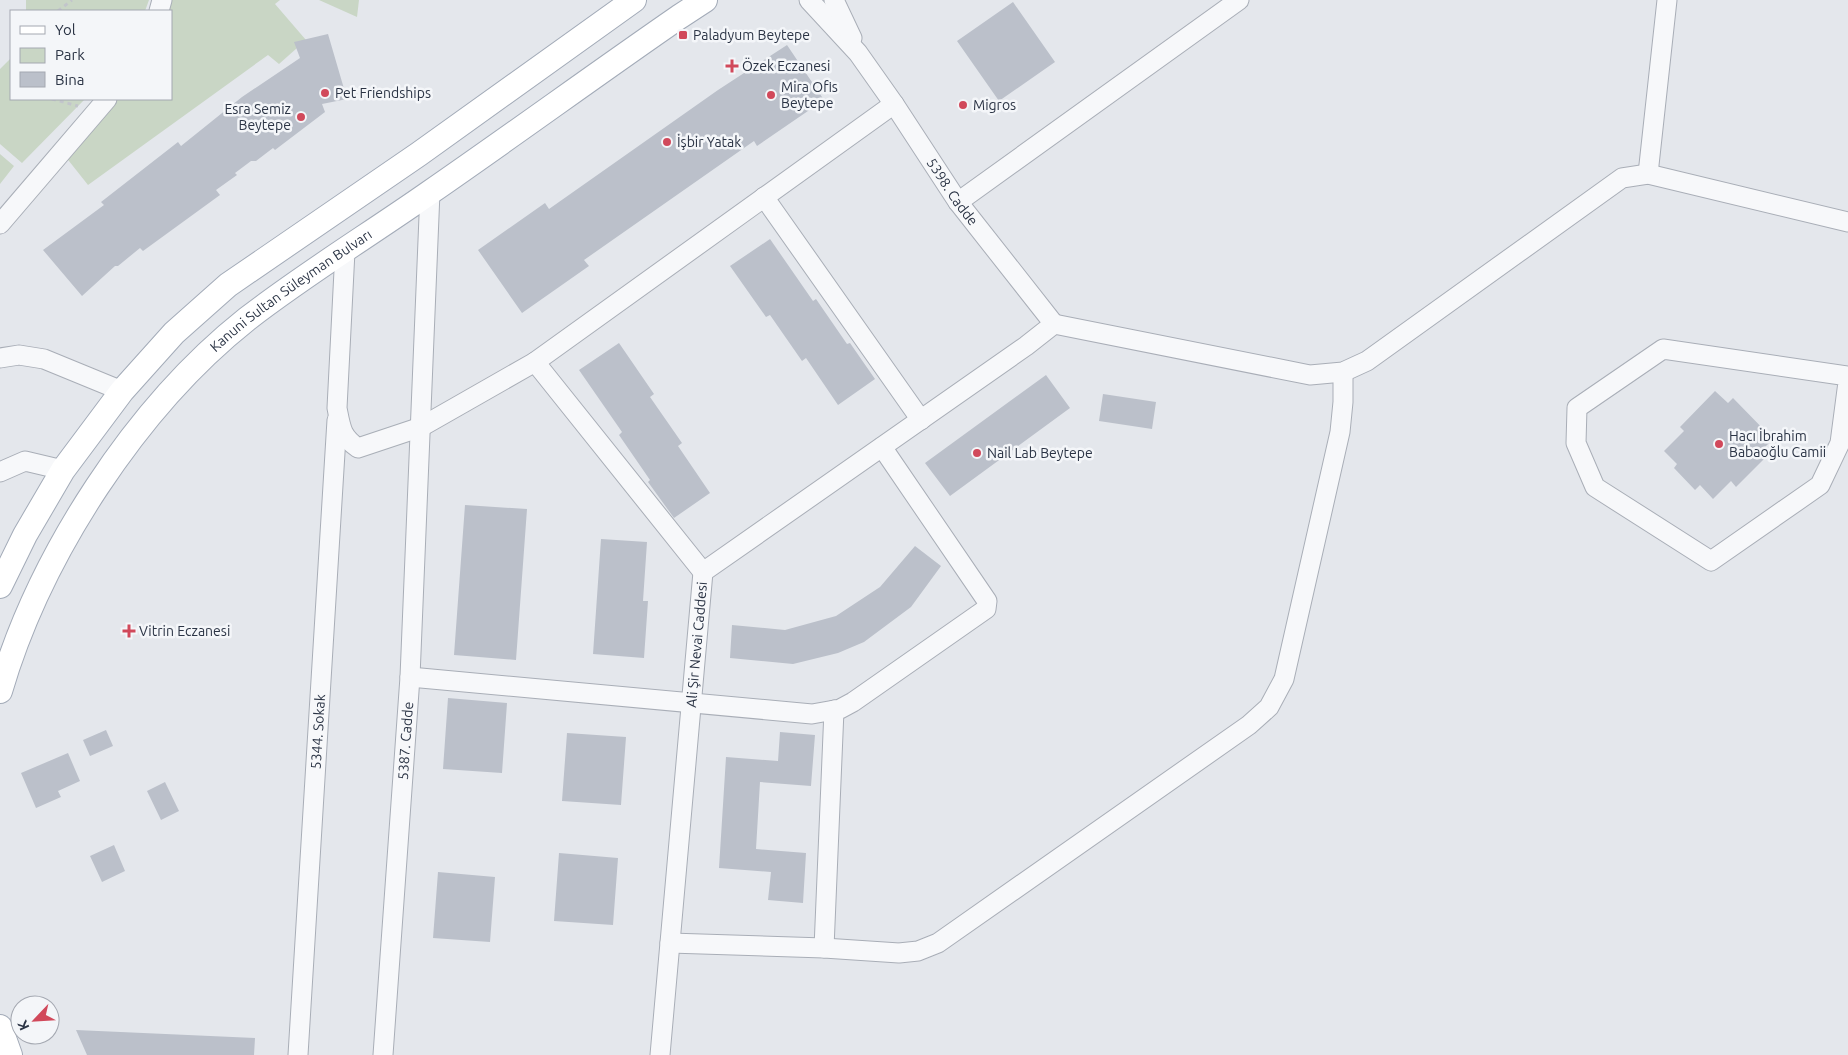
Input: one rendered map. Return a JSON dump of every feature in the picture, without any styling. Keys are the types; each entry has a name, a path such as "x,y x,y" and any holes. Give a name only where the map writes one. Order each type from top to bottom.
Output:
{"main road":[{"path":"0,586 25,535 63,470 122,391 174,333 228,285 419,154 634,0"},
{"name":"Kanuni Sultan Süleyman Bulvarı","path":"0,691 23,627 46,575 86,504 105,475 140,429 198,364 235,330 273,300 705,0"},
{"path":"0,1027 10,1055"}],"street":[{"name":"5398. Cadde","path":"809,0 858,53 958,202 1054,324"},
{"name":"5398. Cadde","path":"834,0 858,53"},
{"path":"958,202 1238,0"},
{"path":"1648,174 1667,0"},
{"path":"337,408 341,427 347,440 358,448 422,427 535,362 894,104"},
{"path":"0,224 102,105"},
{"path":"1054,324 1310,375 1343,372 1367,361 1622,178 1648,174 1848,222"},
{"name":"5387. Cadde","path":"383,1055 410,677 422,427 430,192"},
{"path":"764,197 921,420"},
{"name":"5344. Sokak","path":"298,1055 345,251"},
{"name":"Ali Şir Nevai Caddesi","path":"660,1055 703,572 1026,346 1054,324"},
{"path":"1848,376 1664,349 1577,408 1576,443 1595,487 1711,561 1820,485 1840,443 1848,382"},
{"path":"0,358 19,355 44,359 122,391"},
{"path":"535,362 703,572"},
{"path":"670,943 824,948 899,953 918,951 938,944 1250,725 1269,707 1284,679 1340,432 1343,372"},
{"path":"410,677 812,714 834,710 853,702 986,610 987,601 882,446"},
{"path":"0,472 26,461 63,470"},
{"path":"824,948 834,710"}],"path":[{"path":"59,10 72,0"},
{"path":"55,100 68,104 102,105"}],"green space":[{"path":"26,0 149,0 145,10 26,10"},
{"path":"171,0 280,0 275,4 306,40 279,64 268,55 88,185 65,156 111,100 172,100 172,10 168,10"},
{"path":"319,0 359,0 357,17"},
{"path":"10,59 10,100 84,100 22,163 0,144 0,69"},
{"path":"0,154 14,166 0,184"}],"building":[{"path":"1013,2 1055,62 999,101 957,41"},
{"path":"328,34 347,99 322,104 325,112 275,150 273,148 256,161 251,161 235,173 237,175 216,190 220,195 143,251 140,248 118,266 115,266 82,296 43,250 104,205 101,202 178,142 181,146 242,97 300,58 294,42"},
{"path":"787,45 824,100 757,146 754,141 584,260 589,266 522,313 478,250 545,203 549,209 718,90"},
{"path":"770,239 813,301 816,299 847,344 850,343 875,379 838,405 806,358 802,361 770,315 766,317 730,266"},
{"path":"619,343 654,394 650,397 682,443 678,446 710,493 674,518 648,482 650,480 619,435 622,432 579,370"},
{"path":"1046,375 1070,408 950,496 925,463"},
{"name":"Hacı İbrahim Babaoğlu Camii","path":"1715,391 1728,403 1733,398 1773,439 1762,450 1767,456 1736,487 1731,481 1713,499 1700,485 1695,490 1674,468 1677,464 1664,451 1684,431 1680,427"},
{"path":"1103,394 1156,402 1152,429 1099,421"},
{"path":"465,505 527,509 516,660 454,655"},
{"path":"601,539 647,542 643,601 648,601 644,658 593,654"},
{"path":"915,546 941,566 911,607 864,642 838,653 793,664 730,658 732,625 785,630 836,616 880,587"},
{"path":"448,698 507,703 502,773 443,769"},
{"path":"106,730 113,746 90,756 83,740"},
{"path":"780,732 815,735 811,786 760,782 756,849 806,853 803,903 768,900 771,872 719,868 726,757 778,761"},
{"path":"567,733 626,737 621,805 562,801"},
{"path":"68,753 80,781 58,791 61,797 36,808 21,773"},
{"path":"165,782 179,811 161,820 147,791"},
{"path":"114,845 125,871 102,882 90,856"},
{"path":"559,853 618,858 613,925 554,921"},
{"path":"438,872 495,877 490,942 433,938"},
{"path":"76,1030 255,1038 254,1055 87,1055"}],"place":[{"name":"Paladyum Beytepe","path":"683,35"},
{"name":"Özek Eczanesi","path":"732,66"},
{"name":"Pet Friendships","path":"325,93"},
{"name":"Mira Ofis Beytepe","path":"771,95"},
{"name":"Migros","path":"963,105"},
{"name":"Esra Semiz Beytepe","path":"301,117"},
{"name":"İşbir Yatak","path":"667,142"},
{"name":"Hacı İbrahim Babaoğlu Camii","path":"1719,444"},
{"name":"Nail Lab Beytepe","path":"977,453"},
{"name":"Vitrin Eczanesi","path":"129,631"}]}
